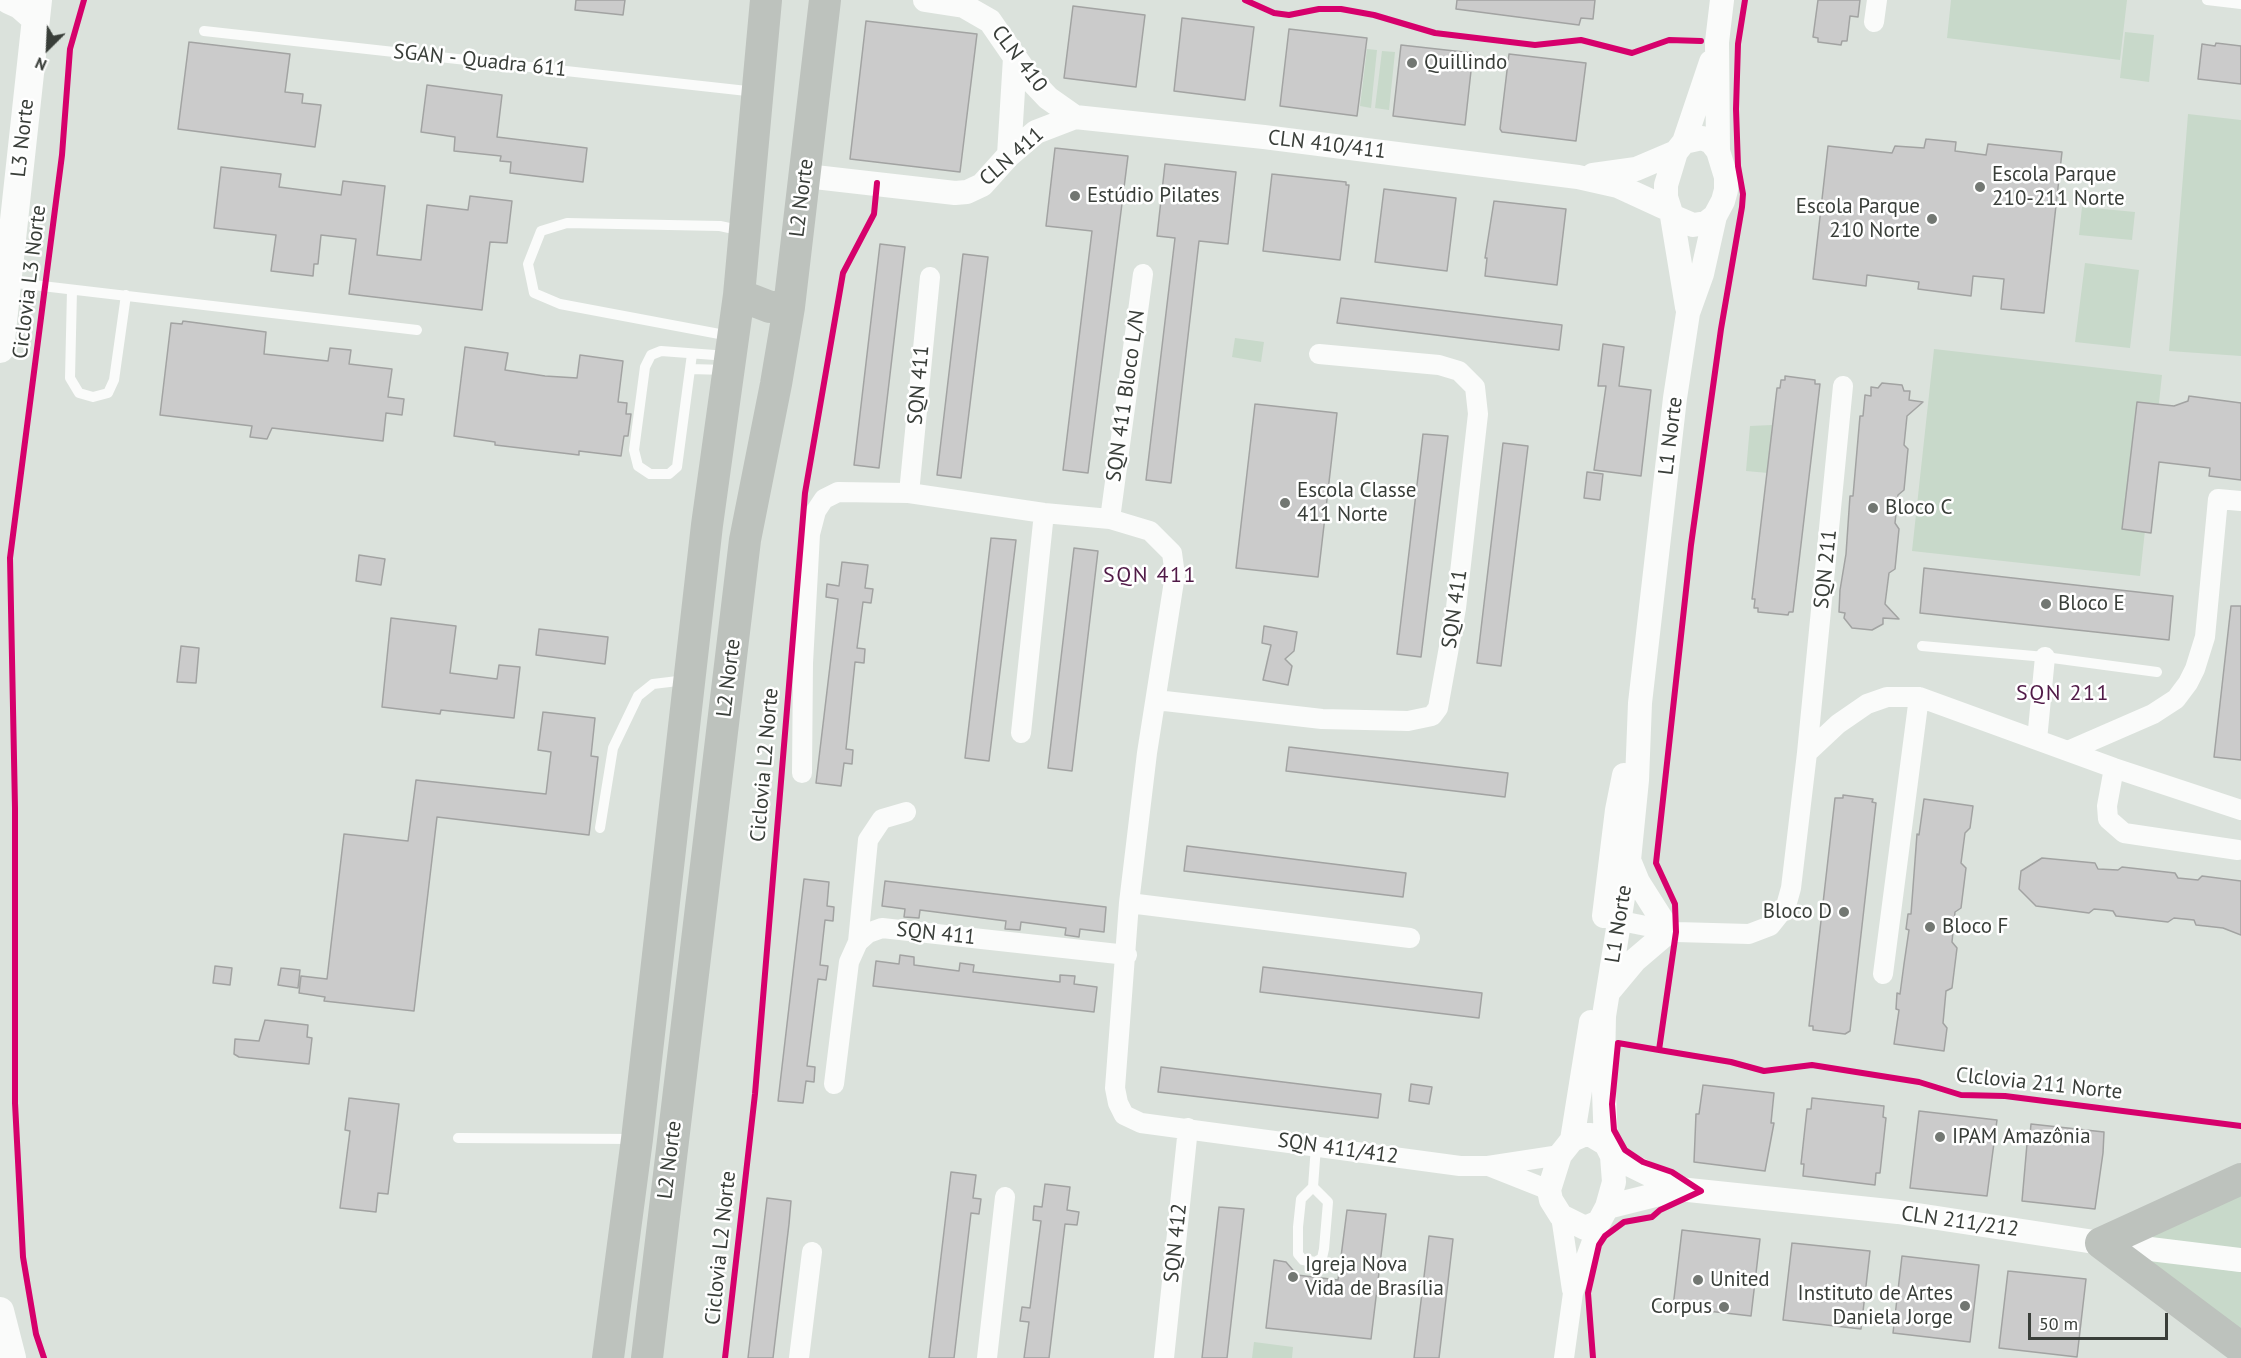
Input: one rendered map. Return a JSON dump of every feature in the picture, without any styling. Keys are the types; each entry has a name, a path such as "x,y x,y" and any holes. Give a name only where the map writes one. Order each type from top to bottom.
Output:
{"main road":[{"path":"9,0 37,9"},
{"name":"L2 Norte","path":"608,1358 637,1139 707,525 739,295 766,0"},
{"name":"L2 Norte","path":"647,1358 691,974 748,521 775,394 789,307 825,0"},
{"name":"L3 Norte","path":"0,348 37,9"},
{"path":"739,295 770,307 789,307"},
{"path":"658,957 668,955 681,963 691,974"},
{"path":"2241,1179 2101,1243 2241,1348"},
{"path":"0,1311 12,1358"}],"street":[{"name":"CLN 410","path":"925,0 964,6 990,21 1042,93 1075,117"},
{"path":"1717,42 1666,185 1670,212 1693,225 1706,223 1715,216 1724,201 1726,190 1726,177 1718,151 1717,42 1722,0"},
{"path":"1874,22 1877,0"},
{"path":"1009,155 1015,58"},
{"name":"CLN 411","path":"806,176 955,193 982,185 1009,155 1036,132 1075,117"},
{"name":"CLN 410/411","path":"1075,117 1287,140 1578,177 1618,186 1670,212"},
{"path":"1680,147 1702,138 1711,142 1718,151"},
{"name":"CLN 410/411","path":"1578,177 1622,172 1648,165 1680,147"},
{"name":"L1 Norte","path":"1670,212 1688,313"},
{"name":"L1 Norte","path":"1566,1148 1611,919 1629,860 1637,780 1640,703 1675,398 1688,313 1702,274 1715,216"},
{"name":"SQN 411 Bloco L/N","path":"1110,519 1143,273"},
{"name":"SQN 411","path":"909,493 930,277"},
{"name":"SQN 411","path":"1156,700 1322,719 1422,720 1432,716 1438,708 1456,608 1478,414 1475,387 1459,371 1439,365 1319,354"},
{"name":"SQN 211","path":"1611,919 1669,931 1749,934 1770,926 1786,906 1791,888 1808,753 1843,386"},
{"path":"802,772 803,663 809,545 816,512 824,499 838,492 909,493 1044,513 1110,519 1150,531 1172,553 1175,575 1147,753 1130,903 1115,1088 1118,1103 1124,1115 1132,1120 1188,1128"},
{"path":"2068,751 2153,714 2176,699 2188,683 2205,637 2218,499 2241,501"},
{"path":"1021,733 1044,513"},
{"path":"2037,740 2045,657"},
{"path":"1808,753 1838,724 1866,704 1887,697 1919,697 2114,768 2241,810"},
{"path":"1882,974 1919,697"},
{"name":"L1 Norte","path":"1609,1150 1603,1065 1604,1016 1608,993 1617,810 1640,703"},
{"path":"2114,768 2107,806 2108,819 2124,833 2238,850"},
{"path":"834,1084 849,962 858,942 868,840 882,819 906,812"},
{"path":"1608,993 1635,960 1669,931 1638,882 1629,860"},
{"path":"1130,903 1410,938"},
{"name":"SQN 411","path":"858,942 882,928 1127,955"},
{"name":"SQN 411/412","path":"1188,1128 1460,1166 1488,1166 1566,1148"},
{"name":"SQN 412","path":"1164,1358 1188,1128"},
{"path":"1564,1358 1573,1293 1614,1182 1609,1150 1591,1135 1583,1135 1566,1148 1549,1190 1551,1200 1561,1216 1573,1293"},
{"name":"CLN 211/212","path":"1609,1150 1678,1189 1898,1212 2101,1243 2241,1260"},
{"name":"SQN 411/412","path":"1488,1166 1549,1190"},
{"name":"CLN 211/212","path":"1603,1215 1678,1189"},
{"path":"987,1358 1005,1197"},
{"path":"1561,1216 1585,1228 1603,1215"},
{"path":"799,1358 812,1251"}],"lane":[{"path":"2207,0 2241,4"},
{"name":"SGAN - Quadra 611","path":"204,31 757,92"},
{"path":"731,354 560,304 534,293 528,264 541,231 567,223 720,226 744,231"},
{"path":"7,282 417,330"},
{"path":"72,290 70,378 79,393 93,397 108,393 114,380 126,295"},
{"path":"692,354 677,467 669,474 660,475 643,471 635,460 635,437 647,362 656,352 731,354"},
{"path":"690,369 731,354"},
{"path":"1922,646 2045,657 2157,672"},
{"path":"600,828 613,748 638,696 653,684 690,680"},
{"path":"458,1138 637,1139"},
{"path":"1313,1186 1328,1202 1324,1249 1322,1258 1315,1262 1303,1260 1298,1254 1298,1227 1301,1199 1313,1186 1317,1146"}],"green space":[{"path":"1951,0 2127,0 2120,60 1947,38"},
{"path":"2125,32 2154,35 2149,82 2120,78"},
{"path":"1367,49 1377,50 1371,108 1360,106"},
{"path":"1382,51 1395,52 1389,110 1375,108"},
{"path":"2188,114 2241,120 2241,356 2169,351"},
{"path":"2082,207 2135,212 2132,240 2079,235"},
{"path":"2085,263 2139,270 2130,348 2075,342"},
{"path":"1235,338 1264,342 1261,362 1232,357"},
{"path":"1934,349 2162,375 2140,576 1912,551"},
{"path":"1772,425 1768,473 1746,471 1750,426"},
{"path":"2241,1190 2241,1249 2131,1235"},
{"path":"2134,1258 2241,1272 2241,1339"},
{"path":"1254,1342 1293,1347 1292,1358 1252,1358"}],"building":[{"path":"576,0 625,0 623,15 575,10"},
{"path":"1457,0 1595,0 1593,19 1581,18 1579,25 1456,9"},
{"path":"1818,0 1860,0 1858,17 1850,16 1847,41 1842,41 1841,45 1818,42 1818,38 1813,37"},
{"path":"1073,6 1145,15 1136,87 1064,78"},
{"path":"1182,18 1254,27 1245,100 1174,91"},
{"path":"866,21 977,34 960,172 850,159"},
{"path":"1289,29 1367,38 1357,116 1280,106"},
{"path":"189,42 290,54 285,92 303,94 302,103 321,105 315,147 178,129"},
{"path":"2216,43 2241,46 2241,84 2198,79 2202,44 2215,46"},
{"path":"1401,45 1473,53 1465,125 1393,116"},
{"path":"1509,54 1586,63 1576,141 1502,132 1500,129"},
{"path":"427,85 502,95 497,137 587,148 583,182 510,173 511,162 500,161 501,156 454,151 455,137 421,132"},
{"name":"Escola Parque 210 Norte","path":"1926,139 1956,142 1955,151 1986,155 1988,144 2062,152 2044,313 2001,309 2004,279 1973,276 1971,296 1918,289 1919,282 1867,275 1866,286 1813,279 1828,146 1892,153 1895,146 1924,148"},
{"path":"1055,148 1128,156 1088,473 1063,470 1092,231 1046,226"},
{"path":"1165,164 1236,172 1228,244 1199,241 1171,483 1146,480 1175,238 1157,236"},
{"path":"221,167 281,174 279,187 341,195 343,181 385,186 377,255 421,260 427,205 468,210 470,196 512,201 507,243 490,242 482,310 349,294 356,239 321,235 318,264 314,264 313,276 271,271 276,235 214,228"},
{"path":"1272,174 1346,182 1346,185 1349,185 1340,260 1263,251"},
{"path":"1384,189 1456,198 1447,271 1375,262"},
{"path":"1494,201 1566,209 1557,285 1485,276 1487,258 1485,258"},
{"path":"880,244 905,247 879,468 854,465"},
{"path":"963,254 988,257 961,478 937,475"},
{"path":"1341,298 1562,325 1559,350 1337,323"},
{"path":"183,321 266,332 264,354 328,361 330,348 351,350 349,364 392,369 388,397 404,399 402,415 386,413 383,441 272,428 267,439 250,437 252,426 160,415 171,323 182,324"},
{"path":"1603,344 1624,347 1619,386 1651,390 1641,476 1594,470 1606,386 1598,386"},
{"path":"465,347 508,353 505,370 545,376 577,378 580,355 623,361 618,402 627,403 626,414 631,414 628,436 624,436 621,456 579,451 579,455 495,445 495,442 454,436"},
{"path":"1785,376 1815,380 1815,384 1820,384 1793,612 1789,612 1788,615 1758,612 1758,608 1754,608 1755,599 1752,599 1777,388 1780,388 1781,380 1785,380"},
{"name":"Bloco C","path":"1882,383 1902,385 1904,391 1910,391 1909,400 1923,402 1907,416 1904,445 1908,449 1904,490 1898,495 1895,523 1899,529 1895,569 1889,573 1885,604 1899,619 1883,618 1883,624 1872,630 1852,628 1844,618 1845,613 1839,612 1860,416 1863,416 1865,395 1871,396 1871,387 1878,388"},
{"path":"2189,396 2241,403 2241,480 2209,476 2210,468 2159,462 2151,533 2122,529 2137,402 2174,406 2188,401"},
{"name":"Escola Classe 411 Norte","path":"1255,404 1337,413 1318,577 1236,568"},
{"path":"1423,434 1448,436 1421,657 1397,654"},
{"path":"1503,443 1528,446 1501,666 1477,663"},
{"path":"1587,472 1603,474 1600,500 1584,498"},
{"path":"991,538 1016,540 989,761 965,758"},
{"path":"1074,548 1098,551 1072,771 1048,768"},
{"path":"359,555 385,559 381,585 356,581"},
{"path":"842,562 868,565 865,588 873,589 871,603 863,602 857,648 865,649 864,663 855,662 846,749 853,750 852,764 844,763 841,786 816,783 838,599 826,597 827,584 839,586"},
{"name":"Bloco E","path":"1924,568 2173,596 2169,640 1920,613"},
{"path":"2231,606 2241,606 2241,760 2214,757"},
{"path":"391,618 456,626 450,673 497,679 499,665 520,667 514,718 441,710 440,714 382,707"},
{"path":"1264,626 1297,632 1294,651 1285,659 1292,666 1288,685 1263,680 1271,645 1262,643"},
{"path":"539,629 608,637 605,664 536,655"},
{"path":"181,646 199,648 196,683 177,682"},
{"path":"543,712 595,718 591,756 598,757 589,835 437,817 414,1011 324,1001 325,997 299,993 301,976 327,979 344,834 408,841 416,780 546,794 551,752 538,750"},
{"path":"1289,747 1508,773 1505,797 1286,771"},
{"name":"Bloco D","path":"1843,795 1873,799 1872,802 1876,803 1850,1031 1845,1034 1813,1030 1813,1026 1809,1026 1835,798 1843,798"},
{"name":"Bloco F","path":"1924,799 1973,806 1970,828 1965,833 1961,863 1966,868 1961,908 1955,912 1952,942 1957,948 1952,988 1946,991 1943,1023 1947,1028 1944,1051 1894,1044 1899,1010 1896,1009 1897,993 1900,994 1909,930 1906,929 1908,914 1911,914 1917,834 1919,835"},
{"path":"1187,846 1406,873 1403,897 1184,871"},
{"path":"2042,858 2095,863 2098,869 2118,870 2122,867 2175,873 2178,878 2198,880 2202,876 2241,881 2241,935 2223,928 2196,925 2194,920 2174,918 2168,922 2116,916 2113,911 2105,910 2094,909 2089,913 2036,906 2019,889 2021,871"},
{"path":"804,879 829,882 827,906 834,907 833,921 825,920 820,965 828,966 826,980 818,979 807,1066 815,1067 814,1082 806,1081 803,1103 778,1101"},
{"path":"885,881 1106,907 1104,932 1080,929 1079,937 1065,935 1066,928 1021,922 1020,930 1005,929 1006,921 920,910 919,918 904,917 905,909 882,906"},
{"path":"900,955 914,957 914,965 959,971 960,963 974,965 973,972 1060,982 1060,975 1075,976 1074,984 1097,987 1094,1012 873,986 876,961 899,964"},
{"path":"215,966 232,968 230,985 213,983"},
{"path":"1263,967 1482,993 1479,1018 1260,992"},
{"path":"281,968 300,970 298,988 278,985"},
{"path":"265,1020 308,1025 307,1037 312,1038 309,1064 239,1057 234,1054 235,1039 259,1041"},
{"path":"1161,1067 1381,1094 1378,1118 1158,1092"},
{"path":"1411,1084 1432,1087 1429,1104 1409,1101"},
{"path":"1703,1085 1774,1093 1771,1123 1774,1123 1765,1171 1694,1162 1696,1114 1699,1114"},
{"path":"349,1098 399,1104 388,1194 378,1193 376,1212 340,1208 350,1131 345,1130"},
{"path":"1812,1098 1884,1106 1883,1117 1886,1118 1880,1173 1876,1173 1875,1185 1803,1176 1804,1164 1801,1164 1807,1109 1811,1109"},
{"path":"1919,1111 1997,1120 1987,1196 1910,1188"},
{"path":"2031,1124 2104,1132 2095,1209 2022,1201"},
{"path":"951,1172 976,1175 973,1198 981,1199 979,1214 971,1213 954,1358 929,1358"},
{"path":"1045,1184 1070,1187 1067,1210 1079,1212 1077,1225 1065,1224 1049,1358 1024,1358 1029,1322 1020,1321 1022,1307 1030,1308 1041,1221 1033,1220 1034,1206 1042,1207"},
{"path":"767,1198 791,1201 789,1224 773,1358 748,1358"},
{"path":"1219,1207 1244,1209 1227,1358 1202,1358"},
{"name":"Igreja Nova Vida de Brasília","path":"1347,1210 1386,1214 1371,1339 1266,1328 1274,1260 1286,1262 1297,1275 1338,1280"},
{"path":"1682,1230 1760,1239 1751,1316 1673,1307"},
{"path":"1429,1236 1453,1239 1439,1358 1414,1358"},
{"path":"1792,1243 1870,1251 1861,1329 1783,1320"},
{"path":"1902,1256 1979,1265 1970,1342 1893,1333"},
{"path":"2008,1271 2086,1279 2077,1357 1999,1348"}],"cycle path":[{"name":"Ciclovia L3 Norte","path":"44,1358 36,1334 23,1257 15,1103 15,808 10,558 62,155 70,49 84,0"},
{"path":"1245,0 1274,13 1289,15 1319,9 1341,9 1374,15 1435,33 1535,45 1581,40 1632,53 1669,40 1701,41"},
{"path":"1593,1358 1588,1293 1599,1245 1605,1236 1624,1222 1652,1217 1660,1210 1701,1191 1672,1172 1643,1162 1625,1150 1614,1130 1612,1104 1618,1043 1659,1050 1676,932 1675,904 1656,863 1691,545 1721,329 1742,207 1736,109 1738,44 1745,0"},
{"name":"Ciclovia L2 Norte","path":"725,1358 755,1094 805,493 843,273 874,214 877,183"},
{"name":"Clclovia 211 Norte","path":"1659,1050 1731,1062 1764,1071 1812,1065 1919,1082 1961,1095 2005,1096 2241,1126"}],"place":[{"name":"Quillindo","path":"1412,63"},
{"name":"Escola Parque 210-211 Norte","path":"1980,187"},
{"name":"Estúdio Pilates","path":"1075,196"},
{"name":"Escola Parque 210 Norte","path":"1932,219"},
{"name":"Escola Classe 411 Norte","path":"1285,503"},
{"name":"Bloco C","path":"1873,508"},
{"name":"Bloco E","path":"2046,604"},
{"name":"Bloco D","path":"1844,912"},
{"name":"Bloco F","path":"1930,927"},
{"name":"IPAM Amazônia","path":"1940,1137"},
{"name":"Igreja Nova Vida de Brasília","path":"1293,1277"},
{"name":"United","path":"1698,1280"},
{"name":"Instituto de Artes Daniela Jorge","path":"1965,1306"},
{"name":"Corpus","path":"1724,1307"}],"district":[{"name":"SQN 411","path":"1150,576"},
{"name":"SQN 211","path":"2063,694"}]}
